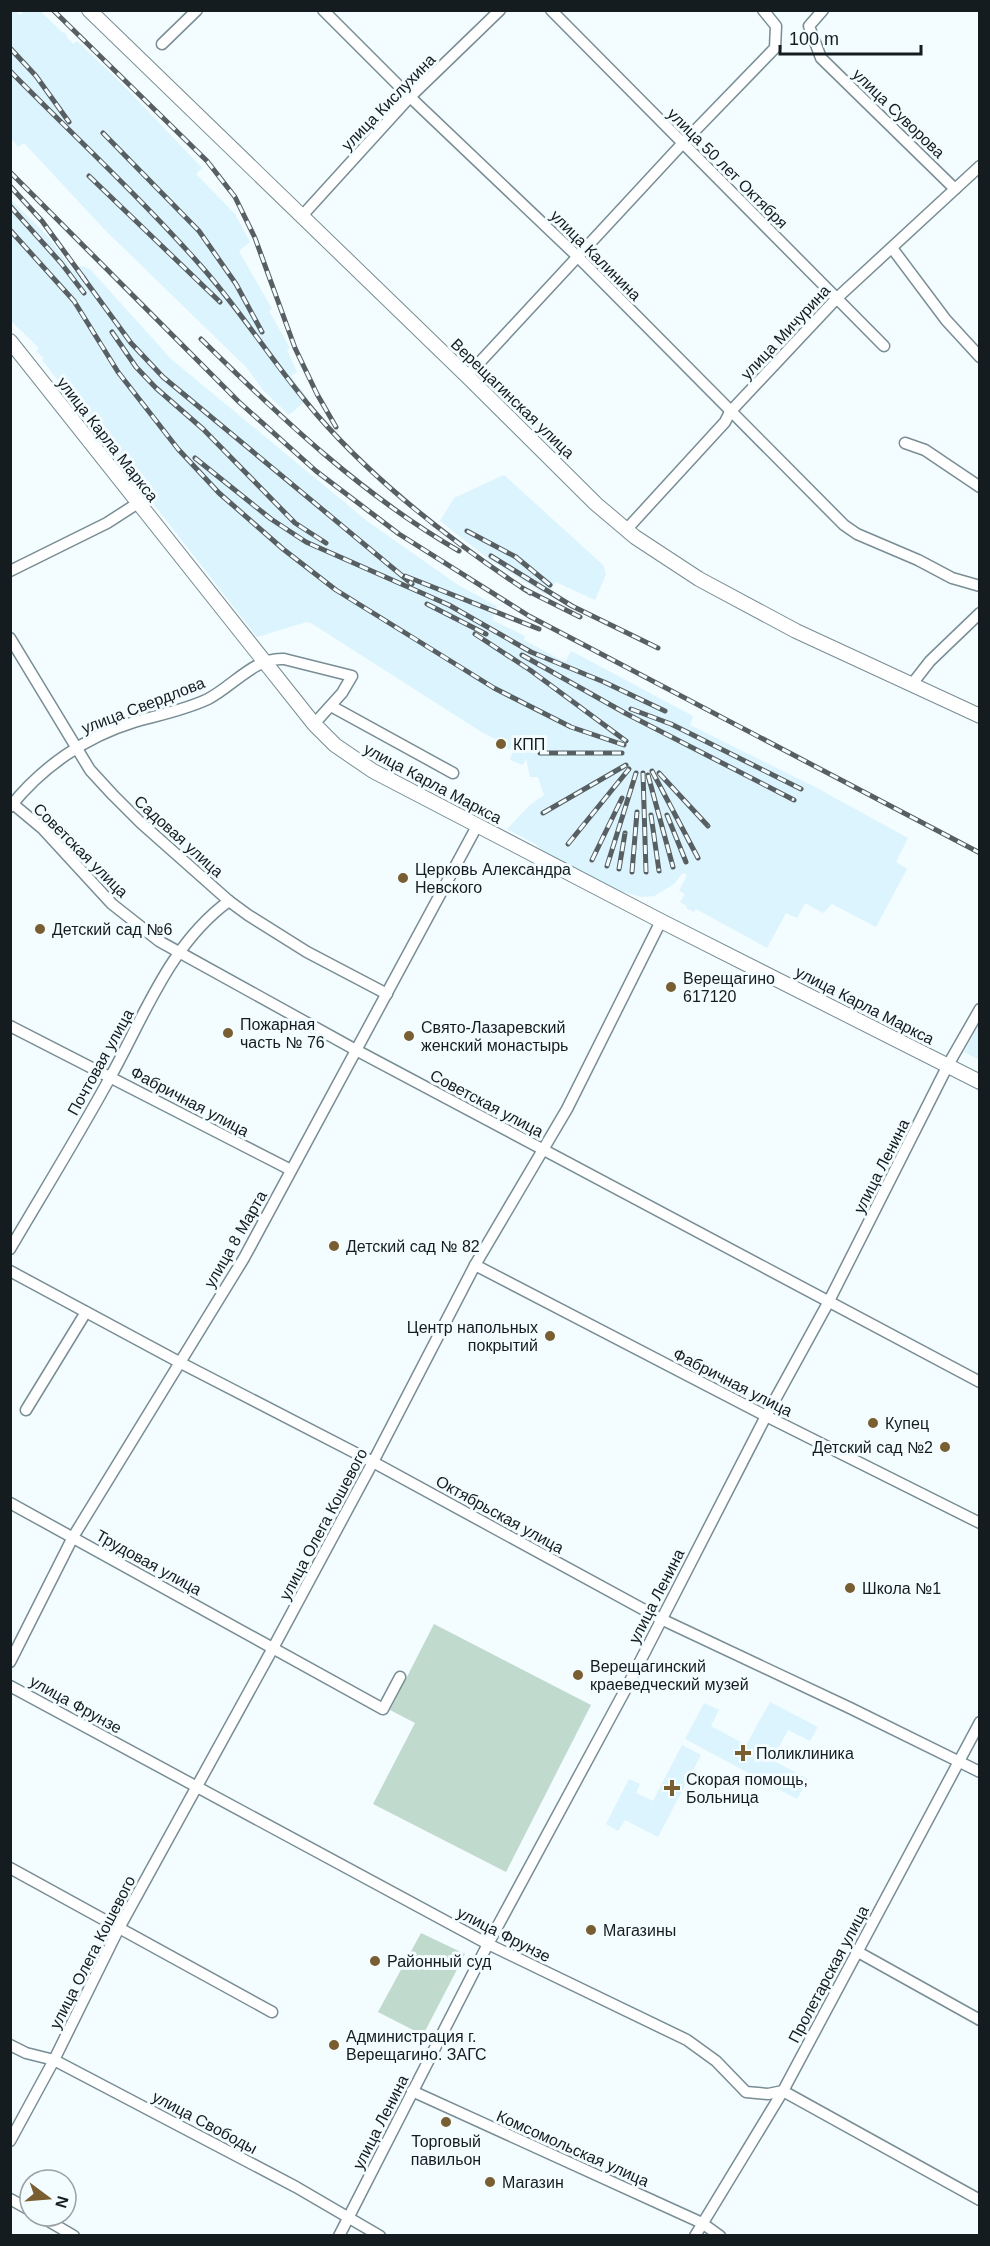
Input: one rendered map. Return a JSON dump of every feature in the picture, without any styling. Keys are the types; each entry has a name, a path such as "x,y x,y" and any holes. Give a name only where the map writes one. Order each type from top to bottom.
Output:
{"main road":[{"name":"Верещагинская улица","path":"89,10 589,497 626,530 674,564 733,598 796,631 980,716"},
{"name":"улица Карла Маркса","path":"10,341 314,724 335,745 361,764 477,826 980,1082"}],"street":[{"path":"162,44 197,10"},
{"name":"улица Калинина","path":"323,10 410,97 577,256 844,525 857,534 918,560 952,579 980,586"},
{"name":"улица Кислухина","path":"301,217 410,97 500,10"},
{"name":"улица 50 лет Октября","path":"551,10 884,346"},
{"path":"466,376 682,144 775,48 776,26 763,10"},
{"name":"улица Суворова","path":"823,10 809,26 821,58 955,189"},
{"name":"улица Мичурина","path":"626,530 726,422 730,412 837,298 980,166"},
{"path":"892,248 946,320 980,357"},
{"path":"905,443 926,450 980,487"},
{"path":"10,571 107,523 138,503"},
{"path":"912,684 930,661 980,613"},
{"name":"Садовая улица","path":"10,638 90,770 113,795 229,901 301,948 387,994"},
{"path":"264,661 284,659 352,676 342,693 314,724"},
{"name":"улица Свердлова","path":"12,806 51,766 76,747 106,732 210,698 264,661"},
{"path":"331,706 453,773"},
{"name":"Советская улица","path":"12,806 43,829 119,910 159,941 356,1050 980,1382"},
{"name":"улица 8 Марта","path":"10,1662 73,1538 244,1258 477,826"},
{"name":"Почтовая улица","path":"10,1249 111,1076 178,952 214,912 229,901"},
{"name":"улица Олега Кошевого","path":"10,2141 54,2060 119,1928 373,1462 475,1265 577,1090 661,921"},
{"name":"улица Ленина","path":"339,2235 488,1944 766,1416 828,1303 948,1065 980,1009"},
{"name":"Фабричная улица","path":"10,1026 291,1170"},
{"name":"Фабричная улица","path":"475,1265 766,1416 980,1523"},
{"name":"Октябрьская улица","path":"10,1271 179,1362 373,1462 661,1619 980,1772"},
{"path":"26,1410 86,1312"},
{"name":"Трудовая улица","path":"10,1503 383,1709 400,1677"},
{"name":"улица Фрунзе","path":"10,1686 488,1944 687,2040 716,2061 746,2092 768,2094 783,2091"},
{"name":"Пролетарская улица","path":"695,2235 783,2091 980,1722"},
{"path":"10,1868 272,2012"},
{"path":"858,1952 980,2020"},
{"name":"улица Свободы","path":"10,2045 26,2053 54,2060 296,2187 380,2235"},
{"name":"Комсомольская улица","path":"412,2091 702,2223 720,2235"},
{"path":"783,2091 980,2200"}],"shaded area":[{"path":"10,11 15,11 20,15 25,11 40,11 67,35 73,44 77,41 123,85 202,168 196,174 235,214 250,242 239,251 272,309 269,311 290,348 287,350 297,372 291,376 308,399 289,415 263,390 246,367 105,230 24,143 18,147 11,138"},
{"path":"10,199 48,236 73,271 81,266 90,269 171,359 367,521 458,585 497,606 492,620 525,636 524,640 565,662 571,651 579,655 693,716 690,725 815,787 908,838 896,862 907,869 876,927 832,904 823,913 805,903 797,918 786,913 767,948 696,909 694,912 686,908 687,906 680,902 685,894 679,891 687,875 683,873 674,884 654,896 642,897 614,890 552,858 535,844 507,829 530,805 544,795 538,777 530,777 526,759 523,765 510,760 513,750 497,746 498,740 483,733 311,623 306,622 257,637 42,360 44,358 36,351 39,348 11,321"},
{"path":"504,475 603,565 606,574 595,600 556,582 546,595 490,560 440,521 454,498"},
{"path":"979,1024 979,1060 964,1052"},
{"name":"Поликлиника","path":"770,1702 818,1727 810,1741 788,1730 772,1760 808,1779 797,1799 685,1739 704,1703 719,1710 711,1726 746,1745"},
{"name":"Скорая помощь, Больница","path":"682,1745 701,1755 658,1837 625,1820 618,1831 606,1824 629,1779 640,1784 636,1793 653,1801"}],"green space":[{"path":"434,1624 591,1705 506,1872 373,1804 415,1723 390,1710"},
{"path":"421,1933 465,1954 423,2035 378,2012"}],"railway":[{"path":"53,10 207,161 235,197 255,238 295,348 336,427"},
{"path":"10,48 36,76 69,122"},
{"path":"10,71 201,266 303,398 341,441 418,512 473,554 530,593"},
{"path":"103,133 199,231 236,284 262,332"},
{"path":"10,172 239,402 316,471 399,534 529,616 980,853"},
{"path":"89,176 220,302"},
{"path":"10,186 42,221 85,280"},
{"path":"10,206 61,263 84,293"},
{"path":"10,230 74,301 118,372 178,449 219,493 283,549 336,590 494,688 571,727 624,745"},
{"path":"82,276 131,343 163,377 412,584"},
{"path":"112,332 136,367 156,388 203,429 295,523 326,543"},
{"path":"201,339 323,453 389,505 459,551"},
{"path":"195,458 271,519 306,542 449,605 531,652 604,682 665,711"},
{"path":"467,531 516,557 550,585"},
{"path":"491,556 572,606 658,648"},
{"path":"405,576 539,629"},
{"path":"524,589 580,617"},
{"path":"427,604 486,634"},
{"path":"475,634 530,670 626,741"},
{"path":"522,655 625,713 794,800"},
{"path":"631,709 671,724 801,789"},
{"path":"540,753 622,753"},
{"path":"543,813 626,765"},
{"path":"568,844 629,769"},
{"path":"652,771 698,858"},
{"path":"607,866 636,773"},
{"path":"643,773 646,872"},
{"path":"659,773 708,826"},
{"path":"648,775 673,867"},
{"path":"592,860 622,798"},
{"path":"632,872 637,812"},
{"path":"651,815 659,871"},
{"path":"667,815 686,862"},
{"path":"619,869 625,833"}],"place":[{"name":"КПП","path":"501,744"},
{"name":"Церковь Александра Невского","path":"403,878"},
{"name":"Детский сад №6","path":"40,929"},
{"name":"Верещагино 617120","path":"671,987"},
{"name":"Пожарная часть № 76","path":"228,1033"},
{"name":"Свято-Лазаревский женский монастырь","path":"409,1036"},
{"name":"Детский сад № 82","path":"334,1246"},
{"name":"Центр напольных покрытий","path":"550,1336"},
{"name":"Купец","path":"873,1423"},
{"name":"Детский сад №2","path":"945,1447"},
{"name":"Школа №1","path":"850,1588"},
{"name":"Верещагинский краеведческий музей","path":"578,1675"},
{"name":"Поликлиника","path":"743,1753"},
{"name":"Скорая помощь, Больница","path":"672,1788"},
{"name":"Магазины","path":"591,1930"},
{"name":"Районный суд","path":"375,1961"},
{"name":"Администрация г. Верещагино. ЗАГС","path":"334,2045"},
{"name":"Торговый павильон","path":"446,2122"},
{"name":"Магазин","path":"490,2182"}]}
